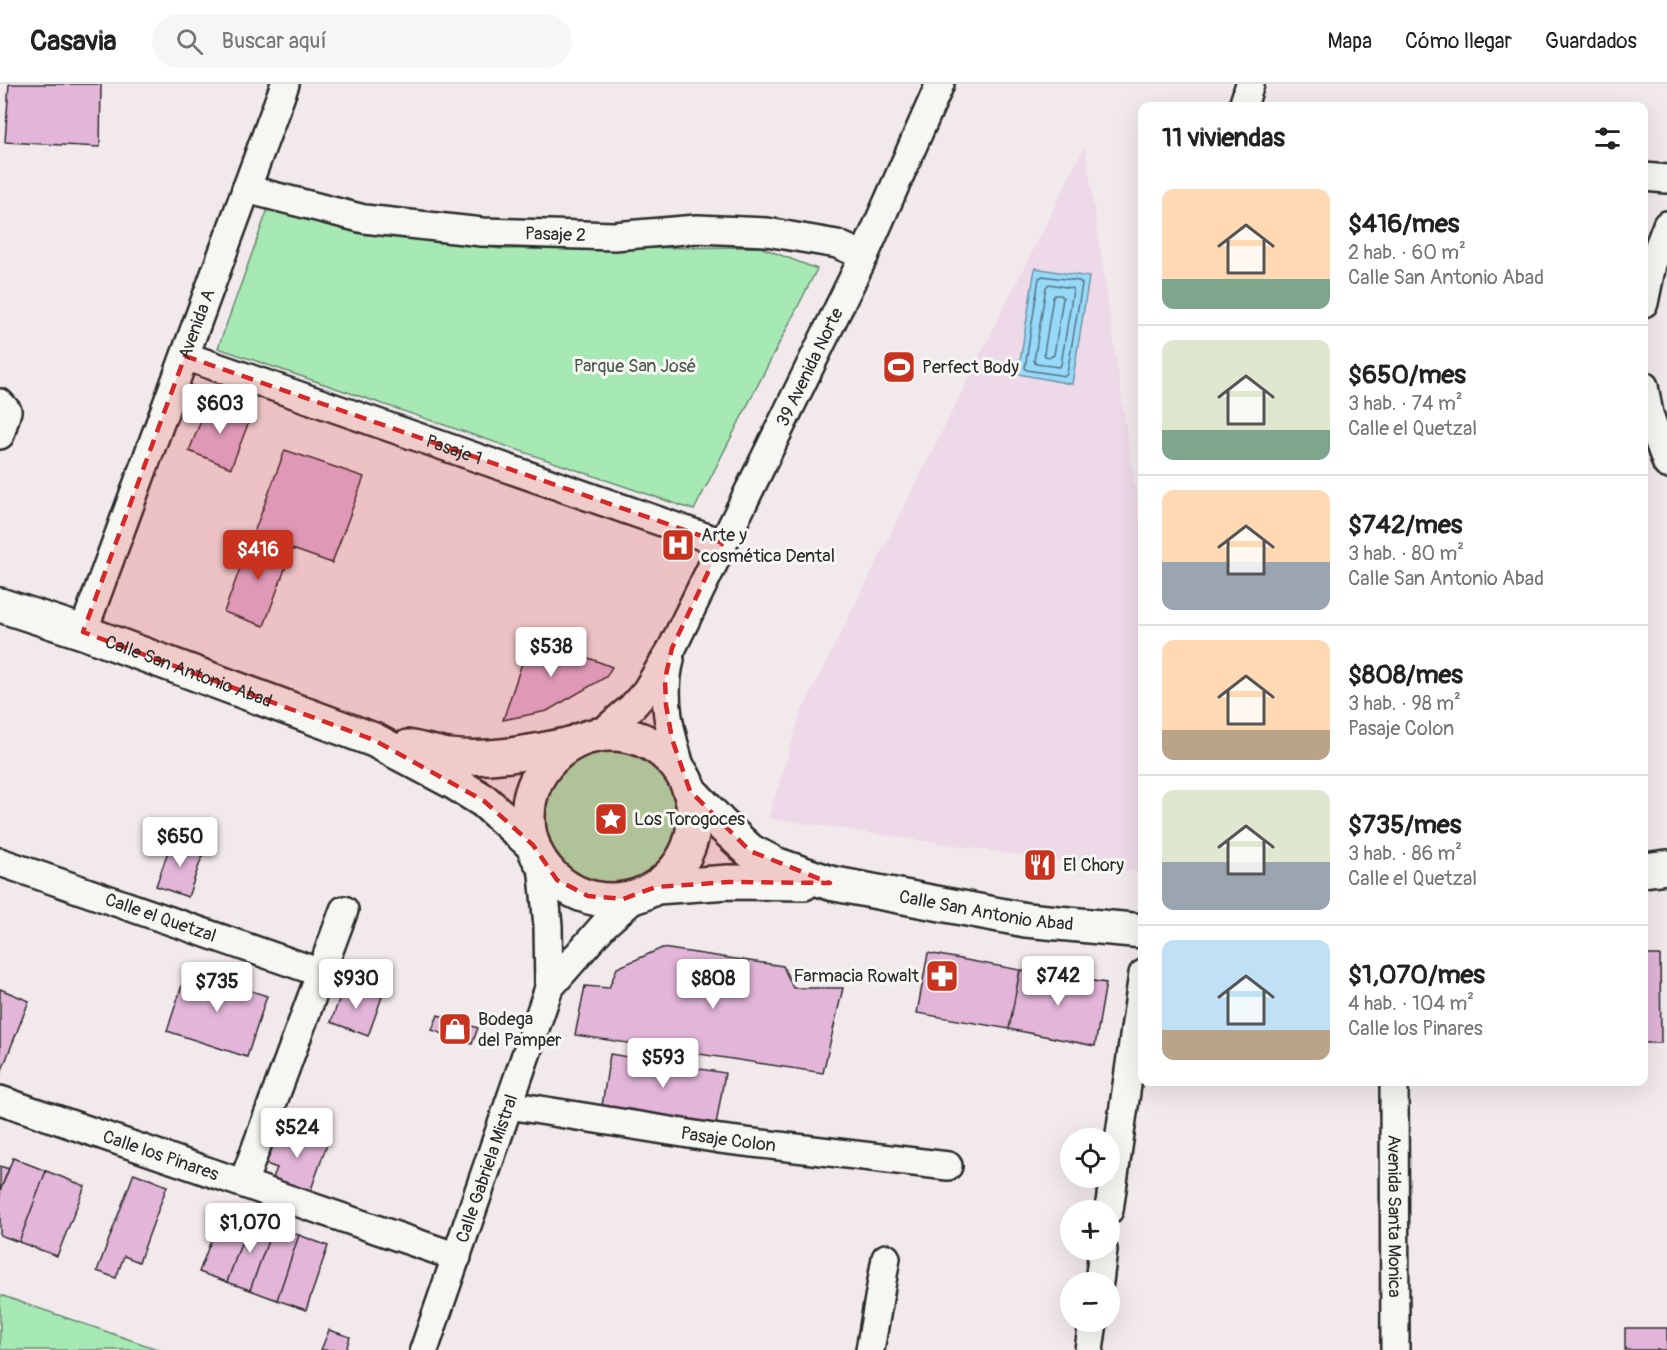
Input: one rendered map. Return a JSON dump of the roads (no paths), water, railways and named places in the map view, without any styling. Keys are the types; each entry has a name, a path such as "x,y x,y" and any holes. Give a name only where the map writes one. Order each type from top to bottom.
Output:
{"main road":[{"name":"Calle San Antonio Abad","path":"0,605 83,632 374,740 484,801 538,855"},
{"path":"624,736 648,743 664,754 686,782 694,810 689,848 671,875 646,892 609,900 588,896 563,884 538,855 528,818 533,790 546,766 562,751 586,740 624,736"},
{"name":"Calle San Antonio Abad","path":"374,740 449,756 471,757 526,753 586,740"},
{"name":"Calle San Antonio Abad","path":"686,782 721,824 750,851 775,864 830,883 1026,920 1138,931"},
{"path":"1648,869 1667,867"},
{"name":"Calle San Antonio Abad","path":"646,892 729,882 830,883"}],"street":[{"name":"Avenida A","path":"83,632 285,84"},
{"name":"39 Avenida Norte","path":"586,740 632,707 646,691 672,648 864,256 940,84"},
{"path":"1245,102 1250,84"},
{"path":"1648,177 1667,179"},
{"name":"Pasaje 2","path":"246,189 364,219 482,232 614,236 698,229 767,232 837,244 864,256"},
{"path":"1648,284 1652,264 1667,225"},
{"name":"Pasaje 1","path":"185,357 723,543"},
{"path":"0,403 7,411 0,435"},
{"path":"1648,408 1657,454"},
{"name":"39 Avenida Norte","path":"672,648 665,679 666,705 672,739 686,782"},
{"name":"Calle Gabriela Mistral","path":"428,1349 549,988 548,926 538,855"},
{"name":"Calle el Quetzal","path":"0,861 321,973"},
{"name":"Calle Gabriela Mistral","path":"549,988 605,924 646,892"},
{"path":"243,1184 344,910"},
{"path":"1110,1200 1138,1009"},
{"name":"Avenida Santa Monica","path":"1394,1086 1395,1350"},
{"name":"Calle los Pinares","path":"0,1100 458,1257"},
{"name":"Pasaje Colon","path":"509,1105 720,1139 948,1166"},
{"path":"870,1350 886,1258"},
{"path":"1089,1350 1092,1332"}],"water":[{"path":"1035,268 1089,277 1072,384 1018,374"}],"place":[{"name":"Perfect Body","path":"899,367"},
{"name":"Arte y cosmética Dental","path":"678,545"},
{"name":"Los Torogoces","path":"611,819"},
{"name":"El Chory","path":"1040,865"},
{"name":"Farmacia Rowalt","path":"942,976"},
{"name":"Bodega del Pamper","path":"455,1029"}],"park label":[{"name":"Parque San José","path":"635,366"}]}
